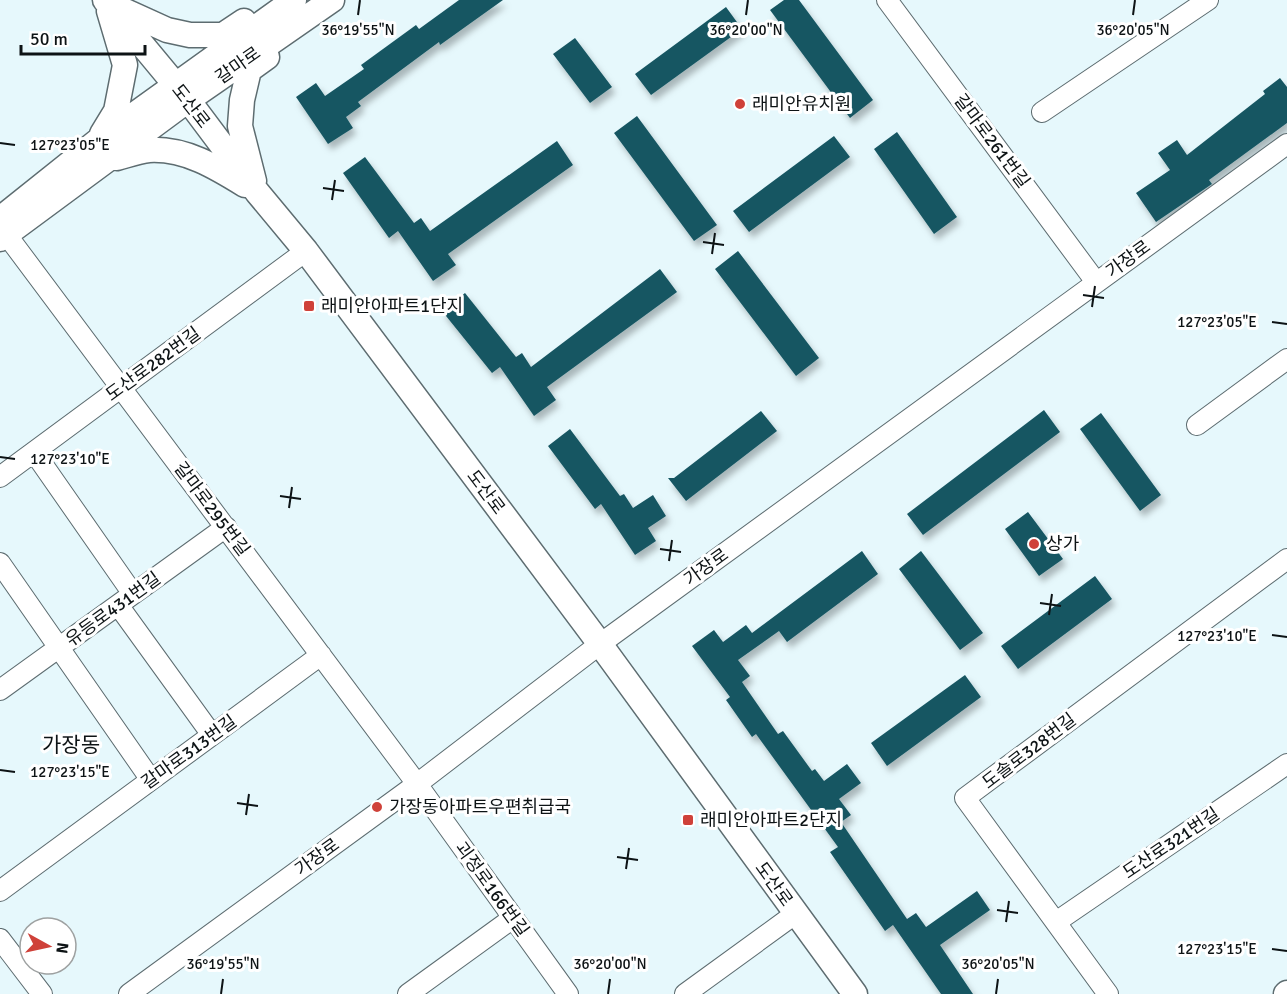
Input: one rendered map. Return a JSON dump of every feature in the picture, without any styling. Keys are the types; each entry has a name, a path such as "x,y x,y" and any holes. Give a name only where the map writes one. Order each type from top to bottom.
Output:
{"main road":[{"path":"106,1 167,30 190,35 223,35 275,1 282,0"},
{"name":"갈마로","path":"2,231 181,92 294,0"},
{"path":"106,1 125,65 116,111 104,150 184,153 216,167 257,192"},
{"name":"도산로","path":"106,1 306,251 600,644 855,994"},
{"path":"257,192 240,126 242,100 249,70 286,44 323,6"},
{"name":"갈마로","path":"181,92 323,6"}],"street":[{"name":"갈마로261번길","path":"887,0 1096,282"},
{"path":"1042,112 1208,0"},
{"name":"가장로","path":"129,994 417,784 600,644 1287,144"},
{"name":"갈마로295번길","path":"2,231 122,387 417,784"},
{"name":"도산로282번길","path":"0,477 306,251"},
{"path":"1197,425 1287,359"},
{"path":"34,452 212,735"},
{"name":"유등로431번길","path":"0,690 226,527"},
{"name":"도솔로328번길","path":"1108,994 965,798 1287,559"},
{"path":"0,563 151,780"},
{"name":"갈마로313번길","path":"0,891 321,655"},
{"name":"도산로321번길","path":"1056,922 1287,764"},
{"name":"괴정로166번길","path":"417,784 568,994"},
{"path":"685,994 795,914"},
{"path":"408,994 513,918"},
{"path":"0,939 42,994"}],"building":[{"path":"459,0 503,0 440,45 439,42 358,102 361,106 346,117 353,128 328,144 296,97 316,83 325,96 364,69 361,65 416,25 419,29"},
{"path":"784,0 799,0 873,100 850,118 770,10"},
{"path":"726,7 742,29 651,95 635,74"},
{"path":"575,38 612,87 590,103 553,54"},
{"path":"1280,78 1287,87 1287,123 1209,180 1212,184 1156,222 1136,193 1170,170 1158,153 1177,140 1187,155 1265,94 1263,91"},
{"path":"637,116 717,225 694,241 614,133"},
{"path":"897,132 957,217 934,234 874,149"},
{"path":"834,136 850,157 749,232 733,211"},
{"path":"557,141 573,165 448,254 456,265 433,281 398,231 389,238 343,173 365,157 414,223 421,218 430,231"},
{"path":"738,251 819,358 796,376 715,269"},
{"path":"660,269 677,292 547,387 556,400 534,416 500,367 492,373 442,311 465,293 516,357 522,353 531,367"},
{"path":"1044,410 1060,432 923,535 907,514"},
{"path":"761,411 777,431 686,501 668,478 674,478"},
{"path":"1101,413 1161,495 1140,511 1080,429"},
{"path":"570,429 620,496 624,494 633,508 653,495 666,516 648,528 656,541 635,555 601,504 595,509 548,446"},
{"name":"상가","path":"1028,512 1063,559 1039,576 1005,529"},
{"path":"862,551 878,574 787,642 779,631 738,660 750,676 742,682 778,734 783,731 812,771 815,769 824,781 847,764 861,783 839,799 851,815 841,822 907,919 916,913 926,927 977,891 990,910 940,945 973,994 941,994 893,925 885,931 830,852 838,847 756,734 752,737 726,700 730,697 692,646 714,630 723,642 746,625 752,633"},
{"path":"921,551 983,633 960,650 899,569"},
{"path":"1095,576 1112,599 1018,669 1001,646"},
{"path":"965,675 981,697 887,766 871,743"}],"place":[{"name":"래미안유치원","path":"740,104"},
{"name":"래미안아파트1단지","path":"309,306"},
{"name":"상가","path":"1034,544"},
{"name":"가장동아파트우편취급국","path":"377,807"},
{"name":"래미안아파트2단지","path":"688,820"}],"district":[{"name":"가장동","path":"71,745"}]}
